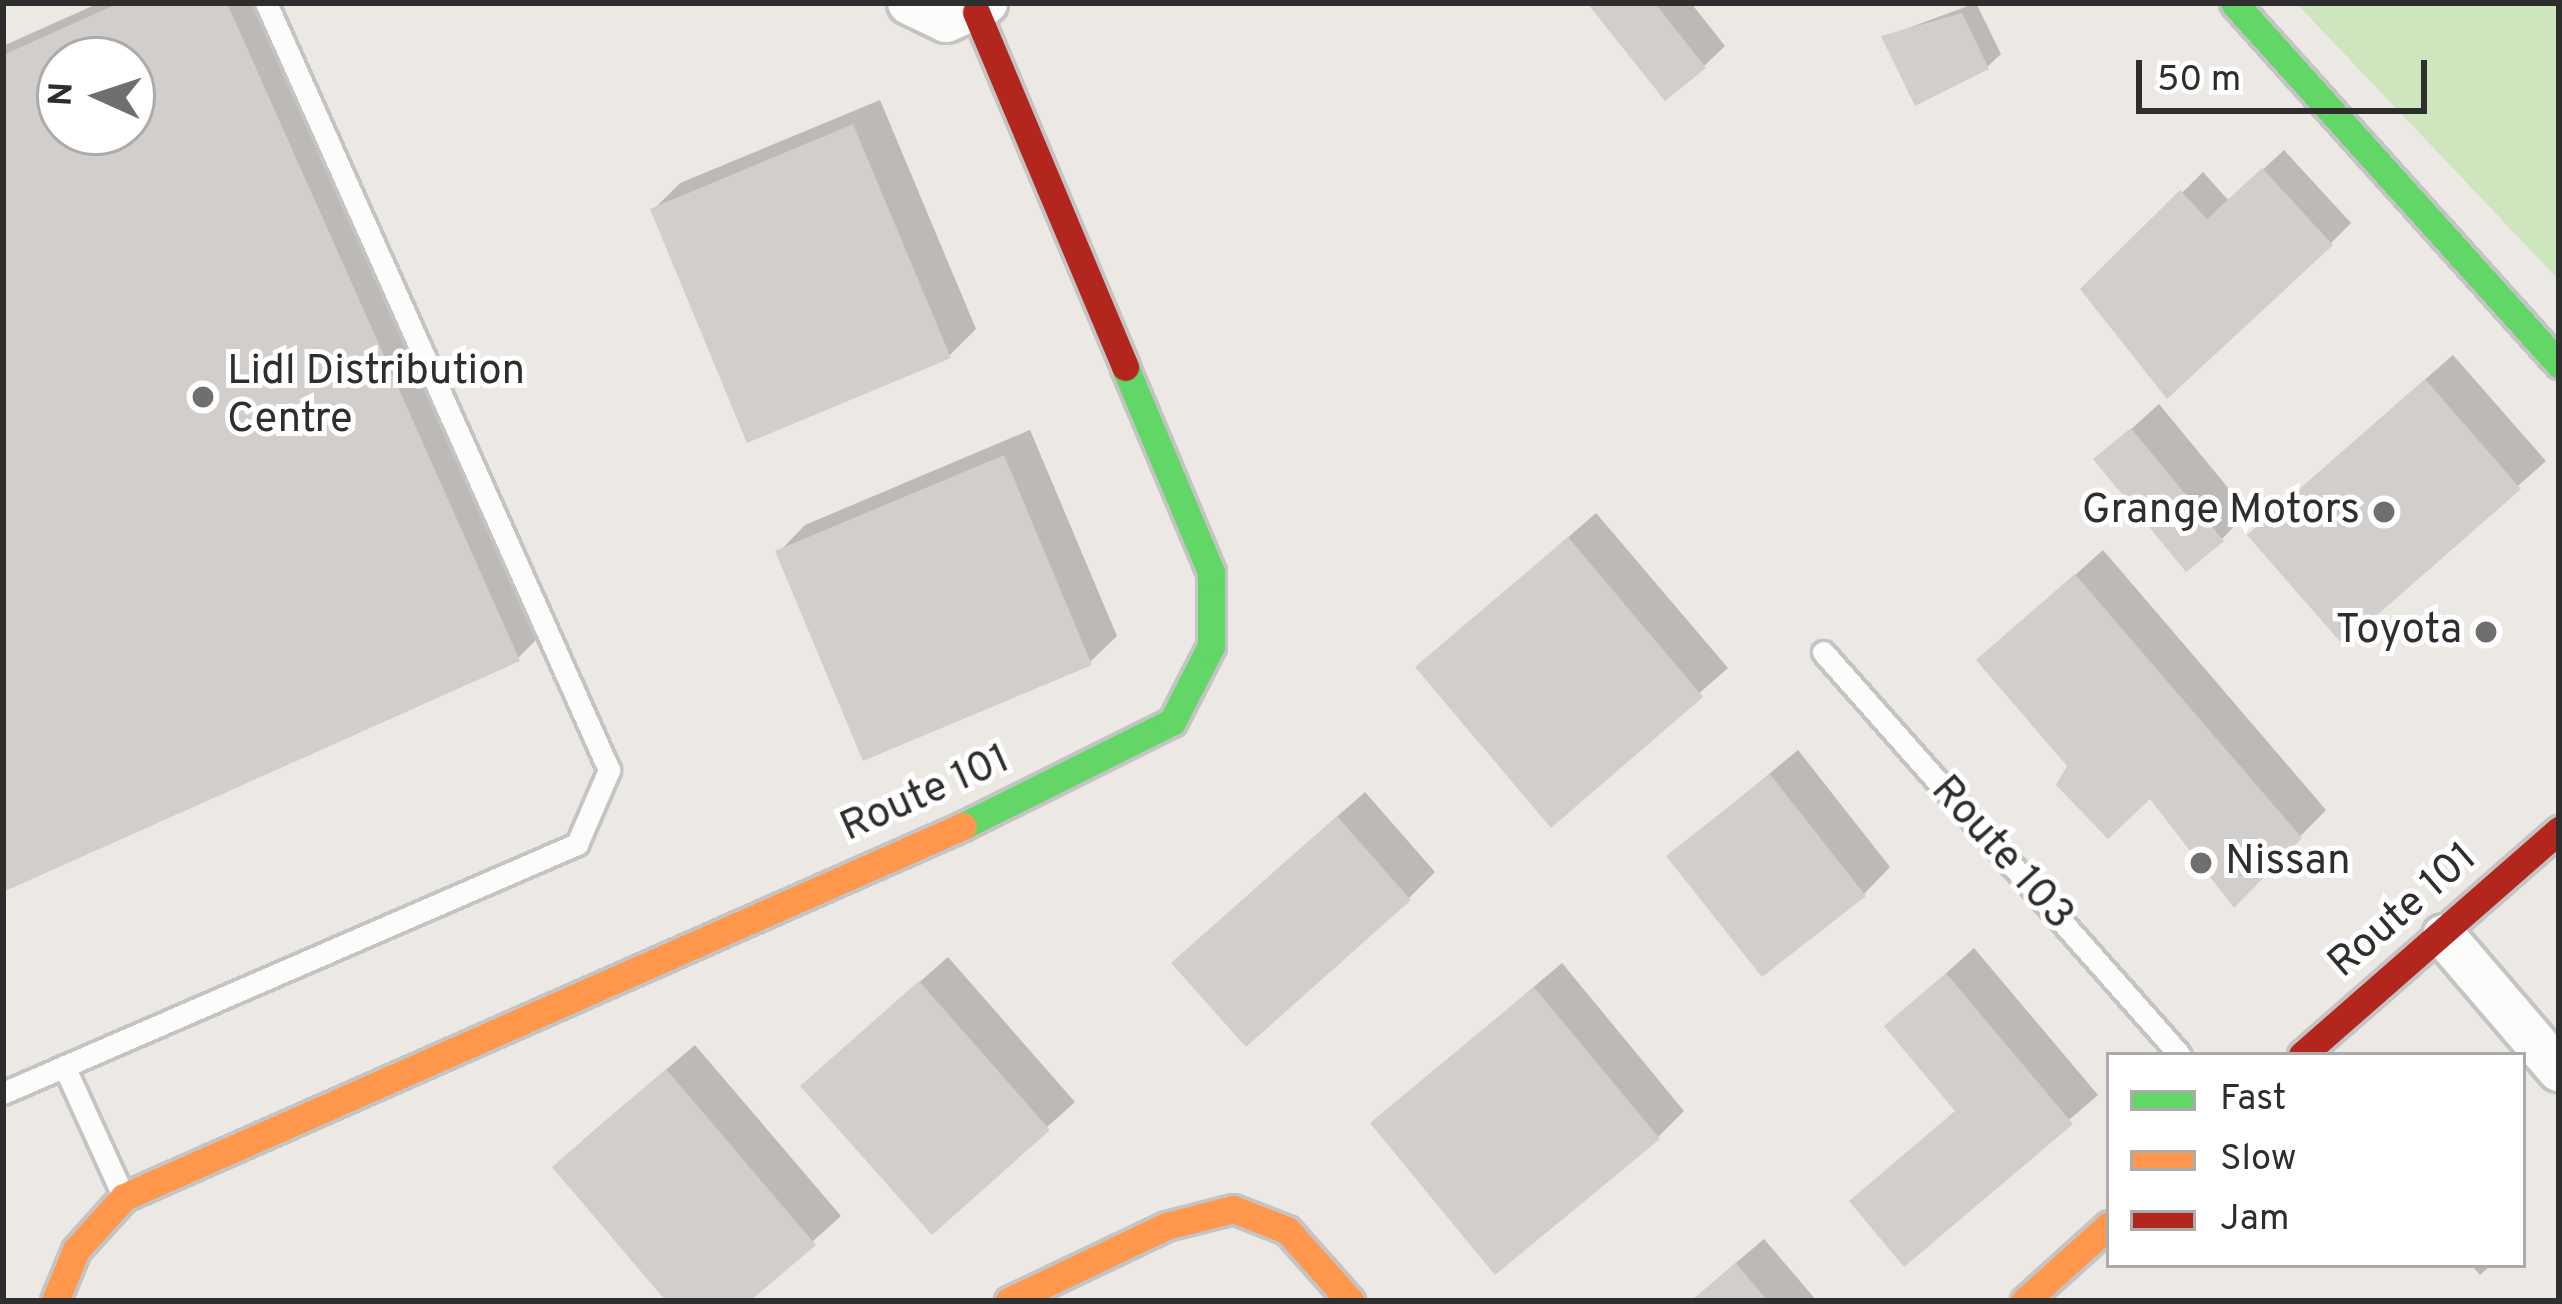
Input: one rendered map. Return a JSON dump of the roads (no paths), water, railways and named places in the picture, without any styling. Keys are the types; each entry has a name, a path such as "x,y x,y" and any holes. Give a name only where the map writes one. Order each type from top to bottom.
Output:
{"street":[{"path":"909,3 946,21 981,7"},
{"path":"2234,3 2559,364"},
{"name":"Route 101","path":"56,1301 76,1250 124,1197 1122,755 1172,722 1211,646 1211,572 981,7"},
{"name":"Route 101","path":"2306,1052 2444,936 2559,830"},
{"path":"2444,936 2559,1070"},
{"path":"1009,1301 1166,1226 1233,1208 1287,1230 1350,1301"},
{"path":"2032,1299 2106,1228"}],"lane":[{"path":"3,1093 577,844 609,770 266,3"},
{"name":"Route 103","path":"1823,652 2177,1052"},
{"path":"64,1066 124,1197"}],"place":[{"name":"Lidl Distribution Centre","path":"203,397"},
{"name":"Grange Motors","path":"2384,512"},
{"name":"Toyota","path":"2486,632"},
{"name":"Nissan","path":"2201,863"}]}
